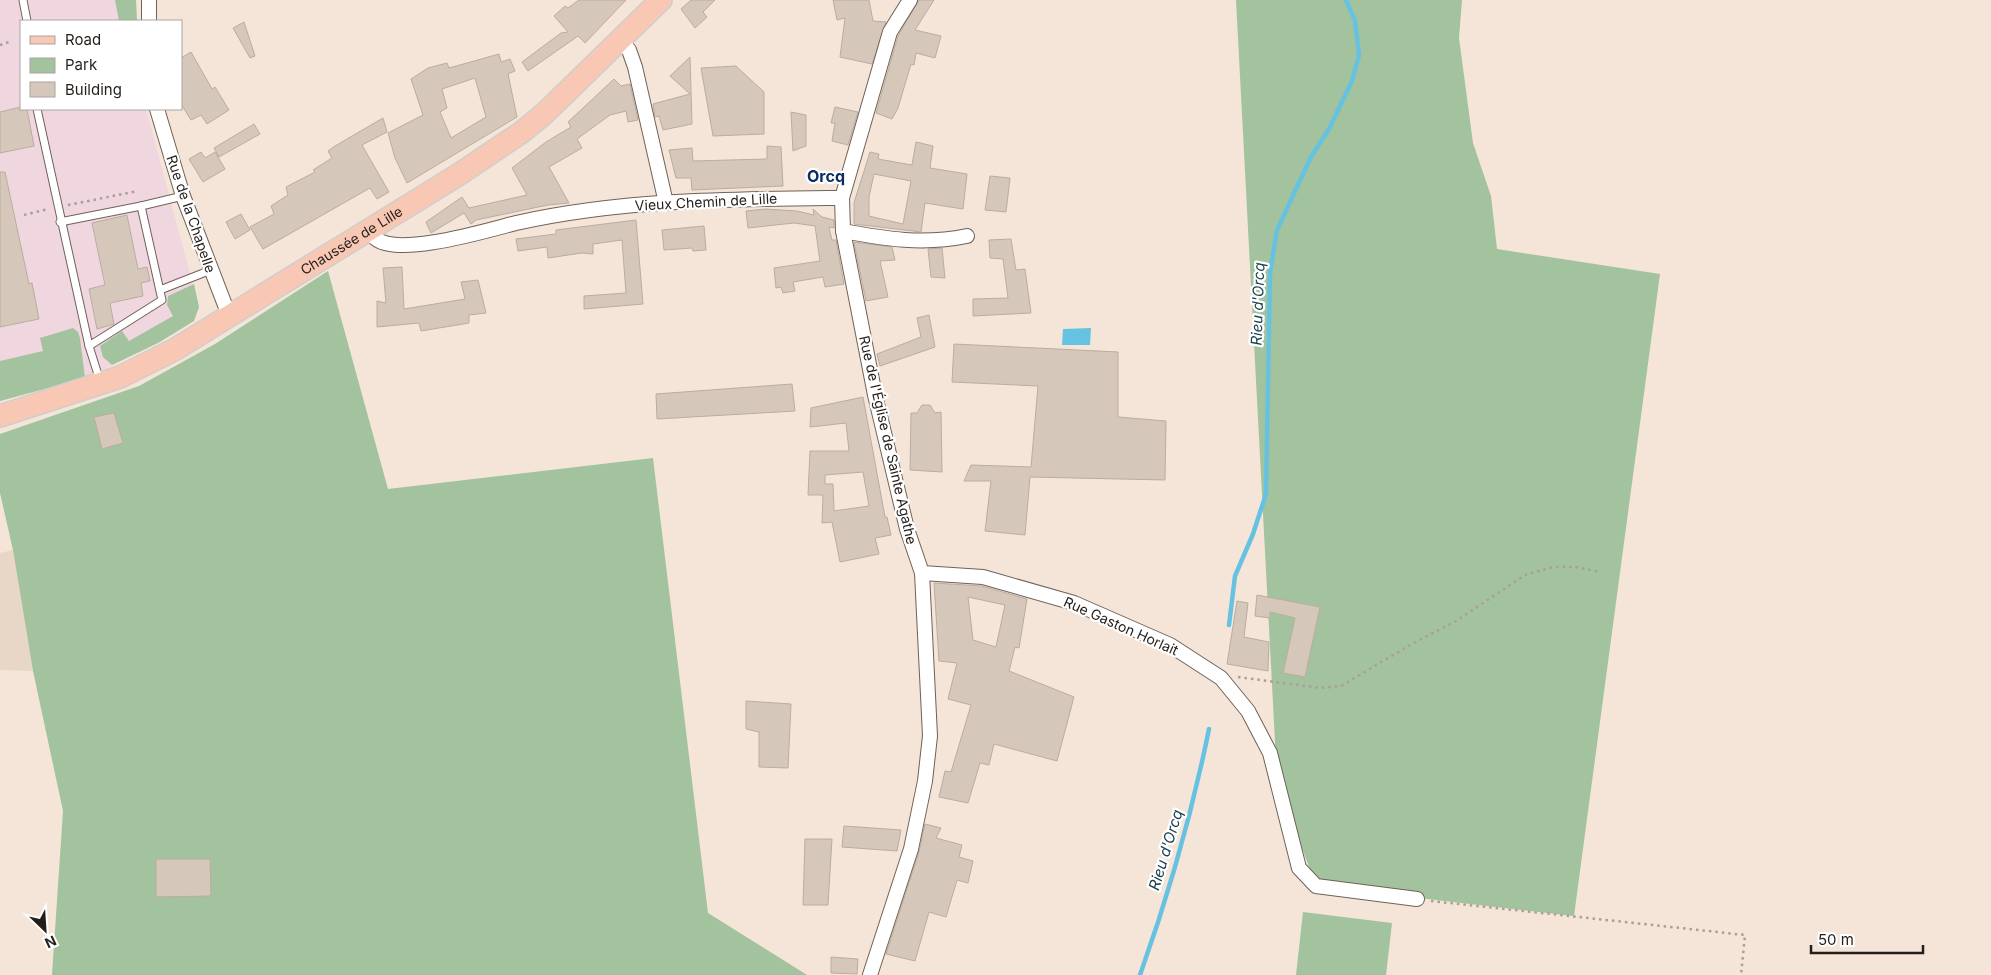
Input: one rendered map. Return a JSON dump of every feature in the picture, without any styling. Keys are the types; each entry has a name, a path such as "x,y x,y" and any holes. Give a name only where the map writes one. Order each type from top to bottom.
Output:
{"main road":[{"name":"Chaussée de Lille","path":"0,416 101,384 174,350 230,318 368,229 458,175 522,132 564,97 661,0"}],"street":[{"path":"149,20 150,0"},
{"path":"842,198 890,32 910,0"},
{"name":"Vieux Chemin de Lille","path":"620,41 629,50 635,67 666,203"},
{"name":"Rue de la Chapelle","path":"157,110 182,196 230,318"},
{"name":"Vieux Chemin de Lille","path":"368,229 376,240 394,245 418,246 534,220 608,207 666,203 842,198"},
{"name":"Rue de l'Église de Sainte Agathe","path":"842,198 843,231 875,396 907,529 922,573 930,736 925,781 911,849 870,975"},
{"path":"843,231 900,241 947,240 967,236"},
{"name":"Rue Gaston Horlait","path":"922,573 982,577 1074,603 1170,644 1221,678 1248,711 1270,753 1299,868 1310,880 1316,886 1417,899"}],"lane":[{"path":"23,0 27,20"},
{"path":"37,110 60,222 89,346 101,384"},
{"path":"60,222 182,196"},
{"path":"89,346 162,300 141,206"},
{"path":"160,290 211,270"}],"path":[{"path":"0,45 9,42"},
{"path":"66,205 138,191"},
{"path":"24,215 50,209"},
{"path":"1221,678 1240,677 1320,688 1341,686 1410,645 1456,621 1525,575 1553,567 1576,567 1600,572"},
{"path":"1417,899 1745,935 1741,975"}],"shaded area":[{"path":"0,0 136,0 137,20 20,20 20,110 146,110 199,307 194,321 158,343 85,378 0,401"},
{"path":"13,550 33,671 0,670 0,553"}],"green space":[{"path":"115,0 136,0 137,20 119,20"},
{"path":"1236,0 1462,0 1459,38 1473,143 1491,196 1497,249 1660,274 1574,916 1316,886 1277,780"},
{"path":"328,271 388,489 653,458 708,913 807,975 52,975 63,811 33,671 13,550 0,493 0,434 139,386 215,344"},
{"path":"194,284 199,307 194,321 158,343 112,365 103,357 100,346 122,331 129,341 173,316 167,305 168,296"},
{"path":"73,328 78,332 80,338 85,378 0,401 0,361 43,351 40,338"},
{"path":"1303,912 1392,923 1386,975 1296,975"}],"water":[{"path":"1091,328 1090,345 1062,345 1063,329"}],"building":[{"path":"579,0 626,0 585,43 578,36 528,71 522,62 561,33 568,32 554,16 565,6 568,8"},
{"path":"691,0 715,0 703,12 707,17 695,28 681,9"},
{"path":"833,0 869,0 873,21 886,22 872,64 840,57 845,18 837,20"},
{"path":"919,0 934,0 915,30 941,36 935,58 916,53 914,65 911,64 898,108 892,119 876,113 898,36"},
{"path":"244,22 255,56 250,58 233,28"},
{"path":"191,52 212,89 215,87 229,110 207,124 201,115 191,120 182,106 182,57"},
{"path":"499,54 501,62 510,59 515,71 508,74 517,117 407,183 395,158 388,133 423,115 411,79 428,68 447,63 449,68","holes":["475,78 486,117 451,138 440,112 447,108 442,89"]},
{"path":"690,57 692,124 663,130 659,116 655,117 653,104 690,94 670,76"},
{"path":"736,66 764,92 764,134 713,136 701,68"},
{"path":"614,79 621,86 630,84 638,120 628,122 626,111 610,115 577,139 582,148 549,167 569,203 548,205 476,220 471,224 464,213 431,233 426,222 462,197 469,208 527,195 512,168 546,142 571,127 568,122"},
{"path":"20,107 20,110 27,110 34,146 0,153 0,112"},
{"path":"835,107 858,112 848,145 832,141 835,123 831,123"},
{"path":"791,112 806,115 806,146 793,151"},
{"path":"383,118 387,132 362,145 389,192 377,199 370,188 263,249 250,227 274,214 271,206 288,195 286,187 315,172 313,170 332,158 328,151 335,146"},
{"path":"254,124 260,134 219,157 214,148"},
{"path":"916,142 933,146 930,168 967,174 963,209 925,203 921,232 854,224 854,203 870,152 879,154 878,159 912,165","holes":["874,174 911,181 903,224 869,216 869,197"]},
{"path":"767,146 781,147 783,186 692,190 691,178 676,178 669,150 692,148 693,161 767,159"},
{"path":"201,152 205,158 215,152 225,169 203,182 189,159"},
{"path":"0,172 5,172 29,284 32,283 39,319 0,327"},
{"path":"990,176 1010,178 1006,212 985,210"},
{"path":"765,209 797,211 814,215 813,209 822,217 834,220 834,228 829,227 832,240 836,240 844,284 825,287 823,277 793,282 795,291 783,293 781,287 776,288 774,268 820,261 815,226 794,223 748,228 746,211"},
{"path":"241,214 250,230 235,239 226,222"},
{"path":"127,215 138,269 147,267 150,281 141,283 143,296 110,303 114,324 97,329 89,289 105,285 92,223"},
{"path":"636,220 643,304 584,309 584,296 626,293 622,240 593,244 593,254 582,253 548,258 547,247 518,251 516,239 556,234 556,230"},
{"path":"704,226 706,250 693,251 692,248 664,250 662,230"},
{"path":"1011,239 1016,270 1025,269 1031,313 973,316 973,299 1008,298 1003,259 990,258 989,240"},
{"path":"854,242 892,247 895,260 880,261 888,297 866,301"},
{"path":"942,248 945,278 931,277 928,249"},
{"path":"402,267 404,309 465,299 461,282 478,280 486,313 469,315 469,323 421,331 419,323 377,327 377,301 386,303 383,268"},
{"path":"929,315 935,347 880,366 877,354 921,337 917,318"},
{"path":"954,344 1118,352 1118,417 1166,421 1165,480 1030,477 1025,535 985,531 991,481 964,481 971,465 1031,467 1038,386 952,382"},
{"path":"792,384 795,411 657,419 656,394"},
{"path":"863,397 885,517 887,517 891,535 875,538 879,554 840,562 832,522 822,523 823,495 808,495 810,451 849,451 846,423 810,427 811,408","holes":["863,472 869,506 834,511 833,484 825,484 825,475"]},
{"path":"922,405 930,405 935,413 941,412 942,472 910,470 911,413 917,413"},
{"path":"114,413 123,443 102,449 94,417"},
{"path":"934,583 982,586 1027,599 1019,648 1015,647 1009,671 1074,697 1057,761 994,744 989,765 980,763 968,803 939,797 945,771 951,772 971,705 948,699 957,663 939,661","holes":["968,597 1005,605 996,647 973,640"]},
{"path":"1257,595 1320,607 1305,677 1283,673 1295,618 1270,612 1270,618 1255,616"},
{"path":"1237,601 1248,603 1244,637 1269,642 1268,671 1227,664"},
{"path":"746,701 791,704 788,768 759,767 759,732 746,729"},
{"path":"925,824 941,828 936,838 962,845 959,857 973,861 968,883 957,880 946,917 929,912 915,961 886,954 919,852"},
{"path":"844,826 901,830 897,851 842,847"},
{"path":"805,839 832,839 828,905 803,905"},
{"path":"156,859 210,859 211,896 156,897"},
{"path":"831,957 858,959 857,974 831,973"}],"waterway":[{"name":"Rieu d'Orcq","path":"1229,625 1235,576 1253,534 1266,494 1270,273 1277,230 1311,157 1329,129 1352,81 1359,55 1355,21 1346,0"},
{"name":"Rieu d'Orcq","path":"1140,975 1179,853 1209,729"}],"district":[{"name":"Orcq","path":"826,176"}]}
